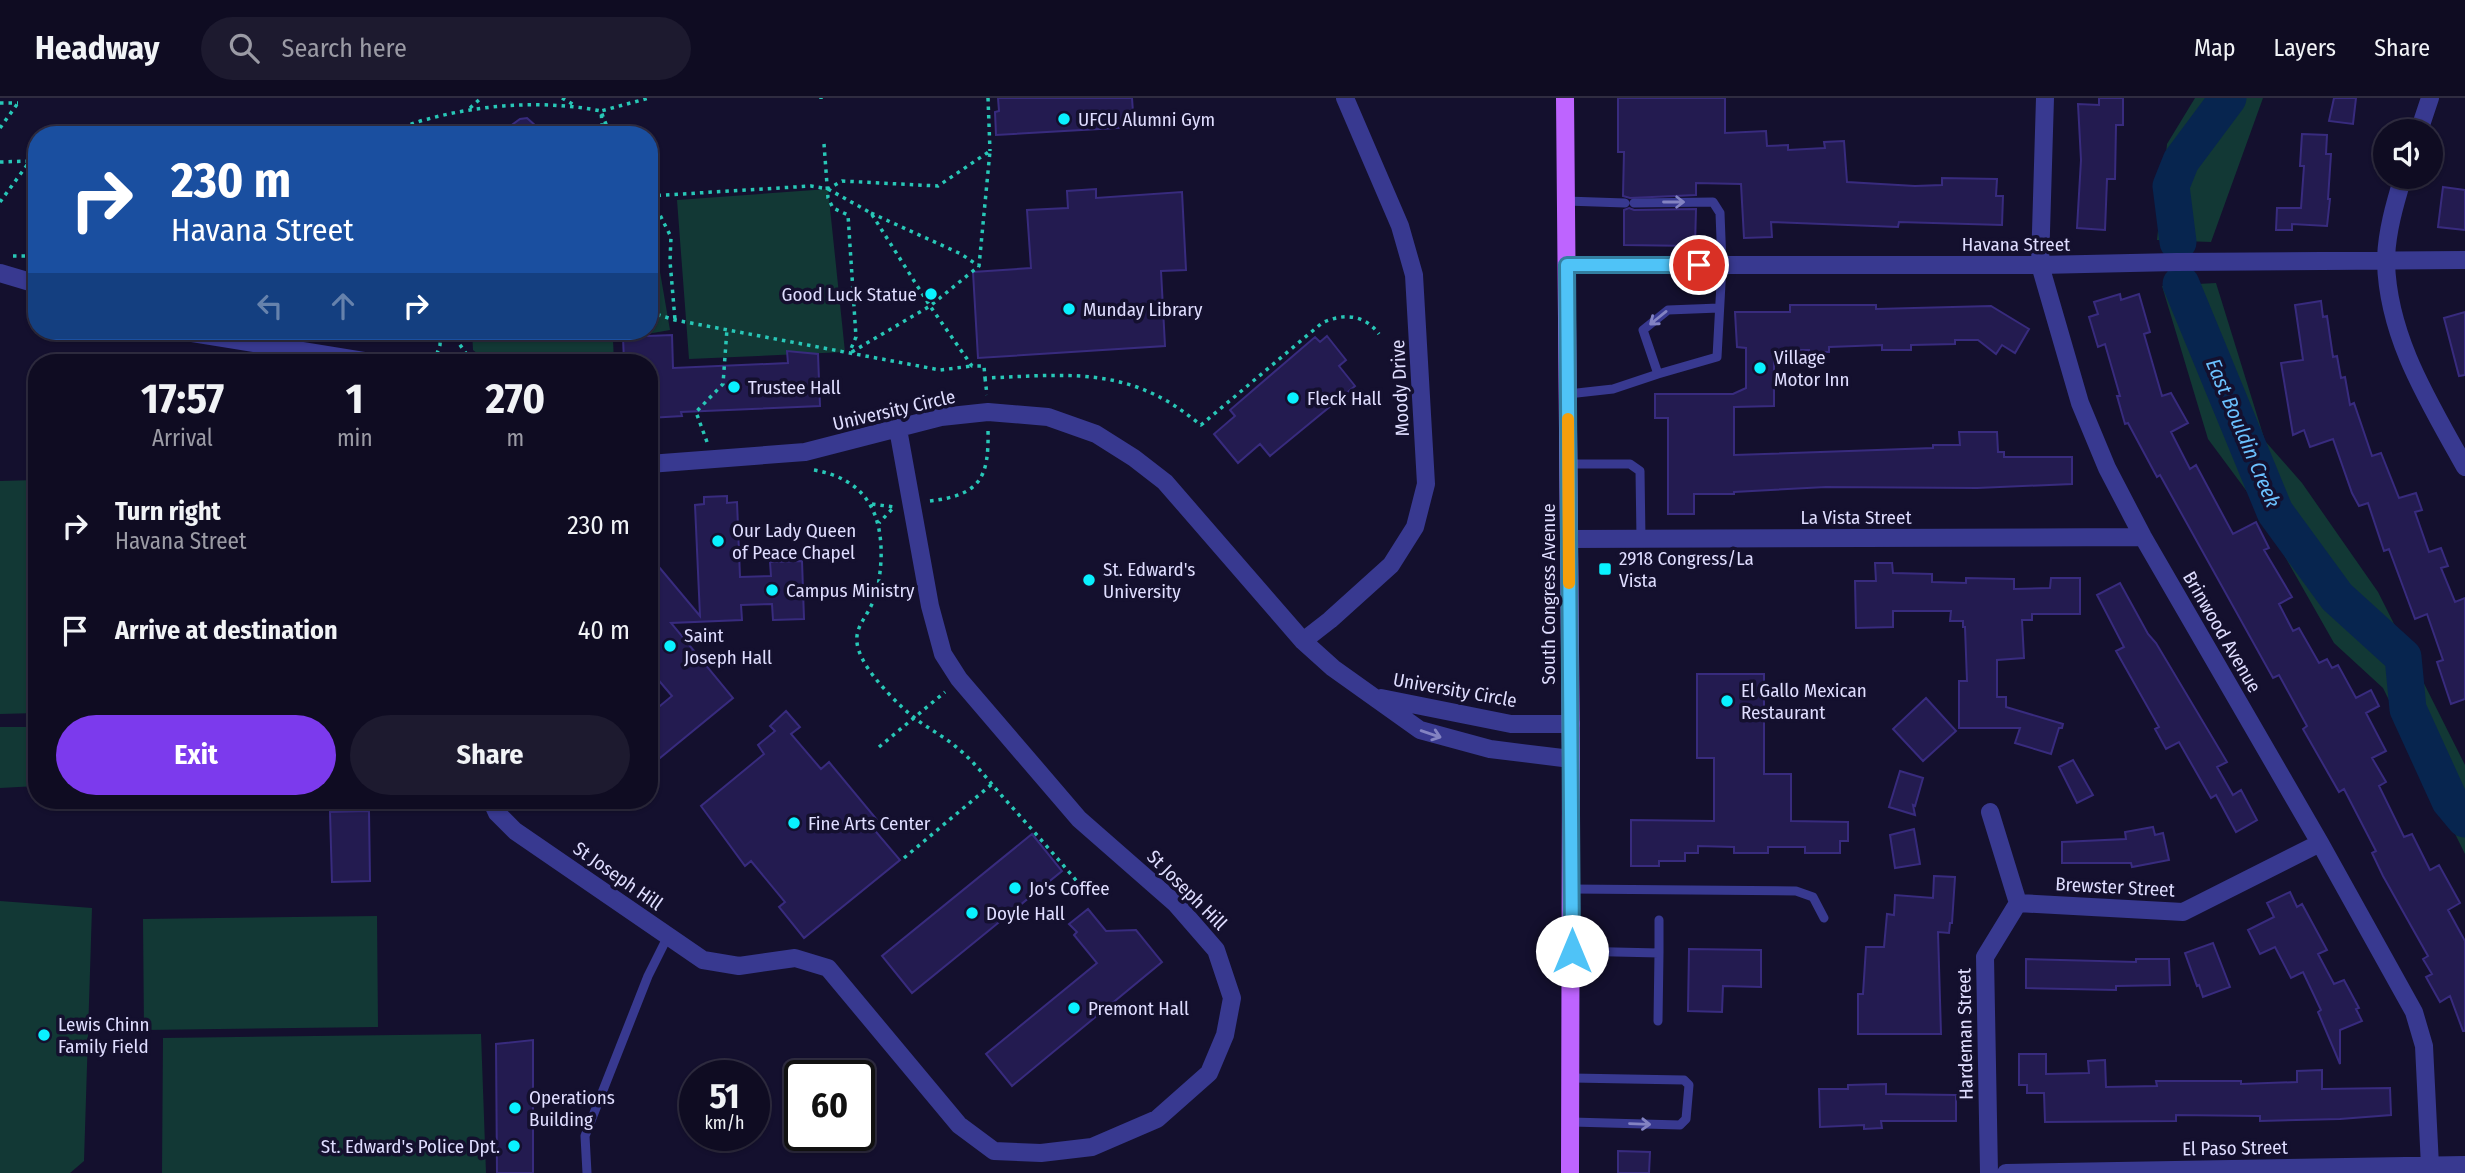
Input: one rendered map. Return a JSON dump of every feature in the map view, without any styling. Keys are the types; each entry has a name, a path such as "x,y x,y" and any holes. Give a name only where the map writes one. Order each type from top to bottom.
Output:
{"main road":[{"name":"South Congress Avenue","path":"1565,98 1572,889 1570,1173"}],"street":[{"name":"Moody Drive","path":"1303,641 1391,565 1415,527 1426,484 1413,275 1400,226 1345,98"},
{"name":"Brinwood Avenue","path":"2045,98 2040,265 2080,404 2107,468 2143,537 2320,843 2414,1013 2424,1045 2430,1166"},
{"path":"2423,119 2430,98"},
{"path":"2399,189 2393,209 2386,261 2394,314 2403,346 2426,396 2465,467"},
{"name":"Havana Street","path":"1567,265 2040,265 2465,260"},
{"path":"4,265 28,279"},
{"path":"235,340 321,354"},
{"name":"University Circle","path":"658,463 805,452 941,417 988,412 1048,417 1096,433 1135,458 1165,482 1303,641 1333,668 1420,730 1490,749 1571,759"},
{"name":"St Joseph Hill","path":"495,809 515,831 703,960 738,966 795,958 828,968 959,1125 994,1151 1041,1153 1092,1147 1157,1119 1209,1073 1225,1035 1232,998 1216,950 1176,904 1079,819 960,679 943,654 930,606 898,429"},
{"name":"La Vista Street","path":"1569,539 2143,537"},
{"name":"University Circle","path":"1374,696 1511,724 1571,724"},
{"path":"1990,812 2018,903"},
{"name":"Brewster Street","path":"2018,903 2183,912 2320,843"},
{"name":"Hardeman Street","path":"1989,1173 1985,957 2018,903"},
{"name":"El Paso Street","path":"2006,1173 2465,1165"}],"lane":[{"path":"1566,201 1713,202 1720,213 1722,265 1717,357 1613,389 1568,394"},
{"path":"1658,374 1643,330 1668,310 1720,308"},
{"path":"1568,464 1630,464 1640,471 1641,538"},
{"path":"1572,889 1796,891 1813,897 1824,918"},
{"path":"1658,1021 1659,920"},
{"path":"587,1173 585,1136 643,988 668,936"},
{"path":"1572,951 1659,953"},
{"path":"1572,1079 1684,1080 1689,1085 1686,1119 1680,1125 1572,1122"}],"path":[{"path":"469,110 481,98"},
{"path":"562,98 576,106"},
{"path":"408,126 426,119 469,110 528,105 576,106 601,111 649,98"},
{"path":"850,353 930,306 979,266 990,151 988,98"},
{"path":"0,103 18,103 0,128"},
{"path":"601,111 602,126"},
{"path":"601,111 607,126"},
{"path":"824,144 828,198 833,208 848,215 856,337 850,353"},
{"path":"828,189 842,181 938,186 990,151"},
{"path":"0,162 28,161"},
{"path":"0,202 28,164"},
{"path":"658,195 811,186 828,189 871,213 961,254 979,266"},
{"path":"658,213 671,237 670,261 676,320"},
{"path":"871,213 972,366"},
{"path":"4,265 28,258"},
{"path":"658,315 940,370 984,366 987,401"},
{"path":"985,378 1094,375 1115,379 1166,400 1201,425 1322,323 1332,318 1358,317 1368,322 1379,334"},
{"path":"709,448 696,412 723,384 727,329"},
{"path":"928,501 947,499 962,493 986,473 989,456 988,424"},
{"path":"808,469 839,477 859,491 871,503 879,523 880,576 875,599 863,617 855,639 863,660 914,718 956,747 992,784 1086,892"},
{"path":"871,503 894,507 879,523"},
{"path":"879,747 945,692"},
{"path":"904,858 992,784"}],"green space":[{"path":"2195,98 2263,98 2211,242 2157,240 2167,144"},
{"path":"828,189 845,352 689,359 677,200"},
{"path":"658,260 670,330 658,332"},
{"path":"2216,283 2265,441 2302,483 2378,592 2465,765 2465,854 2383,688 2334,643 2251,497 2208,439 2162,286"},
{"path":"472,340 613,340 614,354 478,354 473,350"},
{"path":"28,480 28,713 0,714 0,481"},
{"path":"0,727 28,727 28,786 0,788"},
{"name":"Lewis Chinn Family Field","path":"0,901 92,908 84,1161 70,1173 0,1173"},
{"path":"377,916 378,1027 144,1030 143,919"},
{"path":"481,1034 486,1173 162,1173 163,1038"}],"building":[{"name":"UFCU Alumni Gym","path":"998,98 1132,98 1134,127 996,135 995,112 999,111"},
{"path":"1618,98 1725,98 1725,133 1766,131 1767,146 1788,145 1788,150 1825,148 1824,142 1844,141 1847,182 1915,186 1942,185 1942,178 1997,179 1996,196 2003,196 2002,225 1899,222 1898,227 1771,222 1772,237 1744,238 1741,184 1696,183 1696,195 1623,196 1624,152 1618,152"},
{"path":"2099,98 2123,98 2123,125 2116,125 2115,179 2107,179 2105,230 2077,228 2081,160 2078,104 2099,105"},
{"path":"2334,98 2356,98 2353,124 2329,121"},
{"path":"527,118 536,126 510,126 520,119"},
{"path":"2302,134 2327,135 2326,154 2331,154 2327,226 2292,224 2292,230 2276,230 2277,208 2301,208 2304,166 2300,166"},
{"path":"2443,187 2465,190 2465,230 2438,227"},
{"name":"Munday Library","path":"1096,189 1096,198 1182,192 1186,270 1161,271 1165,346 978,358 973,272 1031,268 1027,210 1068,208 1067,191"},
{"path":"1696,209 1695,246 1624,245 1624,210"},
{"path":"2120,294 2121,300 2139,294 2150,332 2144,334 2162,396 2171,393 2188,423 2171,432 2190,469 2196,465 2233,534 2256,522 2269,548 2264,550 2292,597 2279,604 2293,631 2299,628 2319,663 2327,659 2332,668 2338,665 2356,698 2371,690 2379,706 2366,713 2386,751 2372,758 2386,782 2379,786 2404,837 2412,834 2430,870 2439,865 2460,903 2448,910 2465,941 2465,1031 2450,996 2440,1002 2426,977 2432,974 2423,959 2428,956 2383,876 2372,853 2376,851 2344,789 2339,792 2303,729 2307,726 2279,675 2273,678 2160,475 2157,477 2128,423 2125,424 2105,344 2098,347 2089,317 2098,314 2094,302"},
{"path":"2321,301 2323,317 2327,316 2333,357 2337,356 2341,378 2345,377 2350,405 2354,403 2372,456 2381,453 2399,498 2416,493 2422,510 2415,512 2429,552 2441,548 2448,566 2441,568 2455,602 2465,598 2465,699 2451,704 2437,662 2443,660 2427,614 2415,619 2389,549 2384,551 2368,503 2359,506 2352,493 2333,439 2310,447 2304,430 2293,435 2281,363 2303,360 2295,305"},
{"path":"1790,305 1876,305 1876,309 1991,306 2029,329 2015,353 2002,345 1996,354 1978,340 1955,340 1955,344 1911,345 1911,350 1882,350 1882,345 1829,347 1829,352 1774,350 1774,406 1734,407 1734,455 1933,448 1933,445 1960,445 1959,432 1997,432 1998,452 2004,452 2004,457 2072,457 2072,484 1977,488 1826,487 1734,494 1694,494 1694,514 1668,514 1668,418 1655,418 1655,394 1733,394 1746,388 1746,348 1737,347 1735,312 1790,312"},
{"path":"2465,312 2465,375 2459,376 2444,318"},
{"name":"Trustee Hall","path":"672,335 673,368 788,363 787,351 818,354 820,406 681,412 682,416 658,417 658,354 624,354 623,340 658,340 658,336"},
{"name":"Fleck Hall","path":"1327,336 1346,360 1339,366 1355,386 1270,456 1260,444 1238,463 1214,434 1235,416 1230,410 1315,337 1320,342"},
{"path":"727,496 727,503 737,502 740,577 771,576 770,562 802,561 804,619 773,620 772,604 741,605 742,620 671,623 733,698 658,760 658,708 672,696 658,680 658,566 700,616 695,505 704,504 704,497"},
{"path":"1875,563 1892,563 1893,573 1932,574 1932,582 1966,583 1966,578 2014,579 2014,589 2050,588 2051,578 2080,578 2080,614 2032,614 2032,620 2022,620 2024,658 1997,660 1997,697 2006,697 2006,707 2063,724 2062,728 2059,728 2051,754 2015,743 2020,728 1959,728 1959,681 1967,681 1965,627 1963,621 1950,621 1951,611 1893,611 1893,627 1856,628 1855,581 1876,581"},
{"path":"2120,583 2148,634 2227,762 2217,767 2233,795 2241,790 2257,820 2236,832 2216,795 2211,798 2179,742 2166,749 2155,729 2159,727 2116,651 2124,647 2097,595"},
{"path":"1697,674 1764,674 1764,774 1791,774 1791,821 1848,822 1848,841 1840,841 1840,853 1805,853 1805,847 1768,847 1768,853 1734,853 1734,847 1698,846 1698,853 1685,853 1685,861 1659,861 1659,866 1631,866 1631,820 1714,821 1714,758 1697,758"},
{"path":"1926,698 1956,731 1923,761 1893,729"},
{"name":"Fine Arts Center","path":"786,711 800,727 791,734 821,769 829,762 878,821 871,826 900,860 804,938 779,907 785,902 751,861 745,866 701,806 764,754 758,745 775,731 770,726"},
{"path":"2073,760 2093,795 2077,803 2059,767"},
{"path":"1900,771 1923,778 1915,806 1913,805 1915,815 1889,807"},
{"path":"369,811 370,881 332,882 330,812"},
{"path":"2153,827 2155,835 2163,833 2169,860 2132,867 2131,863 2062,863 2062,842 2126,839 2125,832"},
{"path":"1914,829 1920,864 1895,868 1890,835"},
{"name":"Doyle Hall","path":"1032,834 1062,871 912,993 882,956"},
{"path":"1934,876 1955,877 1949,933 1938,932 1941,1034 1858,1034 1858,994 1863,994 1866,947 1884,947 1887,914 1894,915 1895,895 1933,898"},
{"path":"2290,892 2297,907 2302,904 2327,950 2318,954 2334,984 2344,980 2359,1008 2356,1009 2362,1021 2340,1030 2340,1064 2318,1012 2321,1010 2303,972 2291,978 2275,947 2260,954 2248,930 2274,917 2267,903"},
{"name":"Premont Hall","path":"1088,909 1106,931 1136,930 1162,962 1012,1086 986,1054 1097,963 1074,935 1077,932 1069,924"},
{"path":"2213,943 2230,987 2203,997 2185,953"},
{"path":"1689,949 1761,950 1761,987 1723,986 1722,1012 1688,1011"},
{"path":"2026,959 2136,962 2136,959 2169,959 2170,985 2116,986 2116,990 2026,988"},
{"name":"Operations Building","path":"533,1040 533,1173 497,1173 496,1044"},
{"path":"2019,1054 2046,1054 2046,1074 2089,1073 2088,1061 2105,1060 2106,1087 2157,1086 2156,1081 2241,1081 2241,1084 2297,1082 2297,1071 2322,1070 2322,1089 2390,1088 2391,1115 2260,1121 2260,1116 2176,1115 2176,1121 2045,1122 2044,1093 2027,1093 2027,1085 2019,1085"},
{"path":"1886,1084 1886,1094 1956,1095 1956,1121 1881,1121 1882,1128 1864,1129 1864,1125 1820,1127 1819,1089 1848,1089 1848,1085"},
{"path":"1618,1151 1650,1152 1649,1173 1618,1173"}],"waterway":[{"name":"East Bouldin Creek","path":"2178,242 2171,186 2181,161 2228,98"},
{"name":"East Bouldin Creek","path":"2181,284 2275,512 2337,597 2403,657 2408,709 2450,801 2465,819"}],"slow traffic":[{"path":"1568,419 1569,583"}],"place":[{"name":"UFCU Alumni Gym","path":"1064,119"},
{"name":"Good Luck Statue","path":"931,294"},
{"name":"Munday Library","path":"1069,309"},
{"name":"Village Motor Inn","path":"1760,368"},
{"name":"Trustee Hall","path":"734,387"},
{"name":"Fleck Hall","path":"1293,398"},
{"name":"Our Lady Queen of Peace Chapel","path":"718,541"},
{"name":"2918 Congress/La Vista","path":"1605,569"},
{"name":"St. Edward's University","path":"1089,580"},
{"name":"Campus Ministry","path":"772,590"},
{"name":"Saint Joseph Hall","path":"670,646"},
{"name":"El Gallo Mexican Restaurant","path":"1727,701"},
{"name":"Fine Arts Center","path":"794,823"},
{"name":"Jo's Coffee","path":"1015,888"},
{"name":"Doyle Hall","path":"972,913"},
{"name":"Premont Hall","path":"1074,1008"},
{"name":"Lewis Chinn Family Field","path":"44,1035"},
{"name":"Operations Building","path":"515,1108"},
{"name":"St. Edward's Police Dpt.","path":"514,1146"}],"route":[{"path":"1572,951 1567,265 1699,265"}]}
